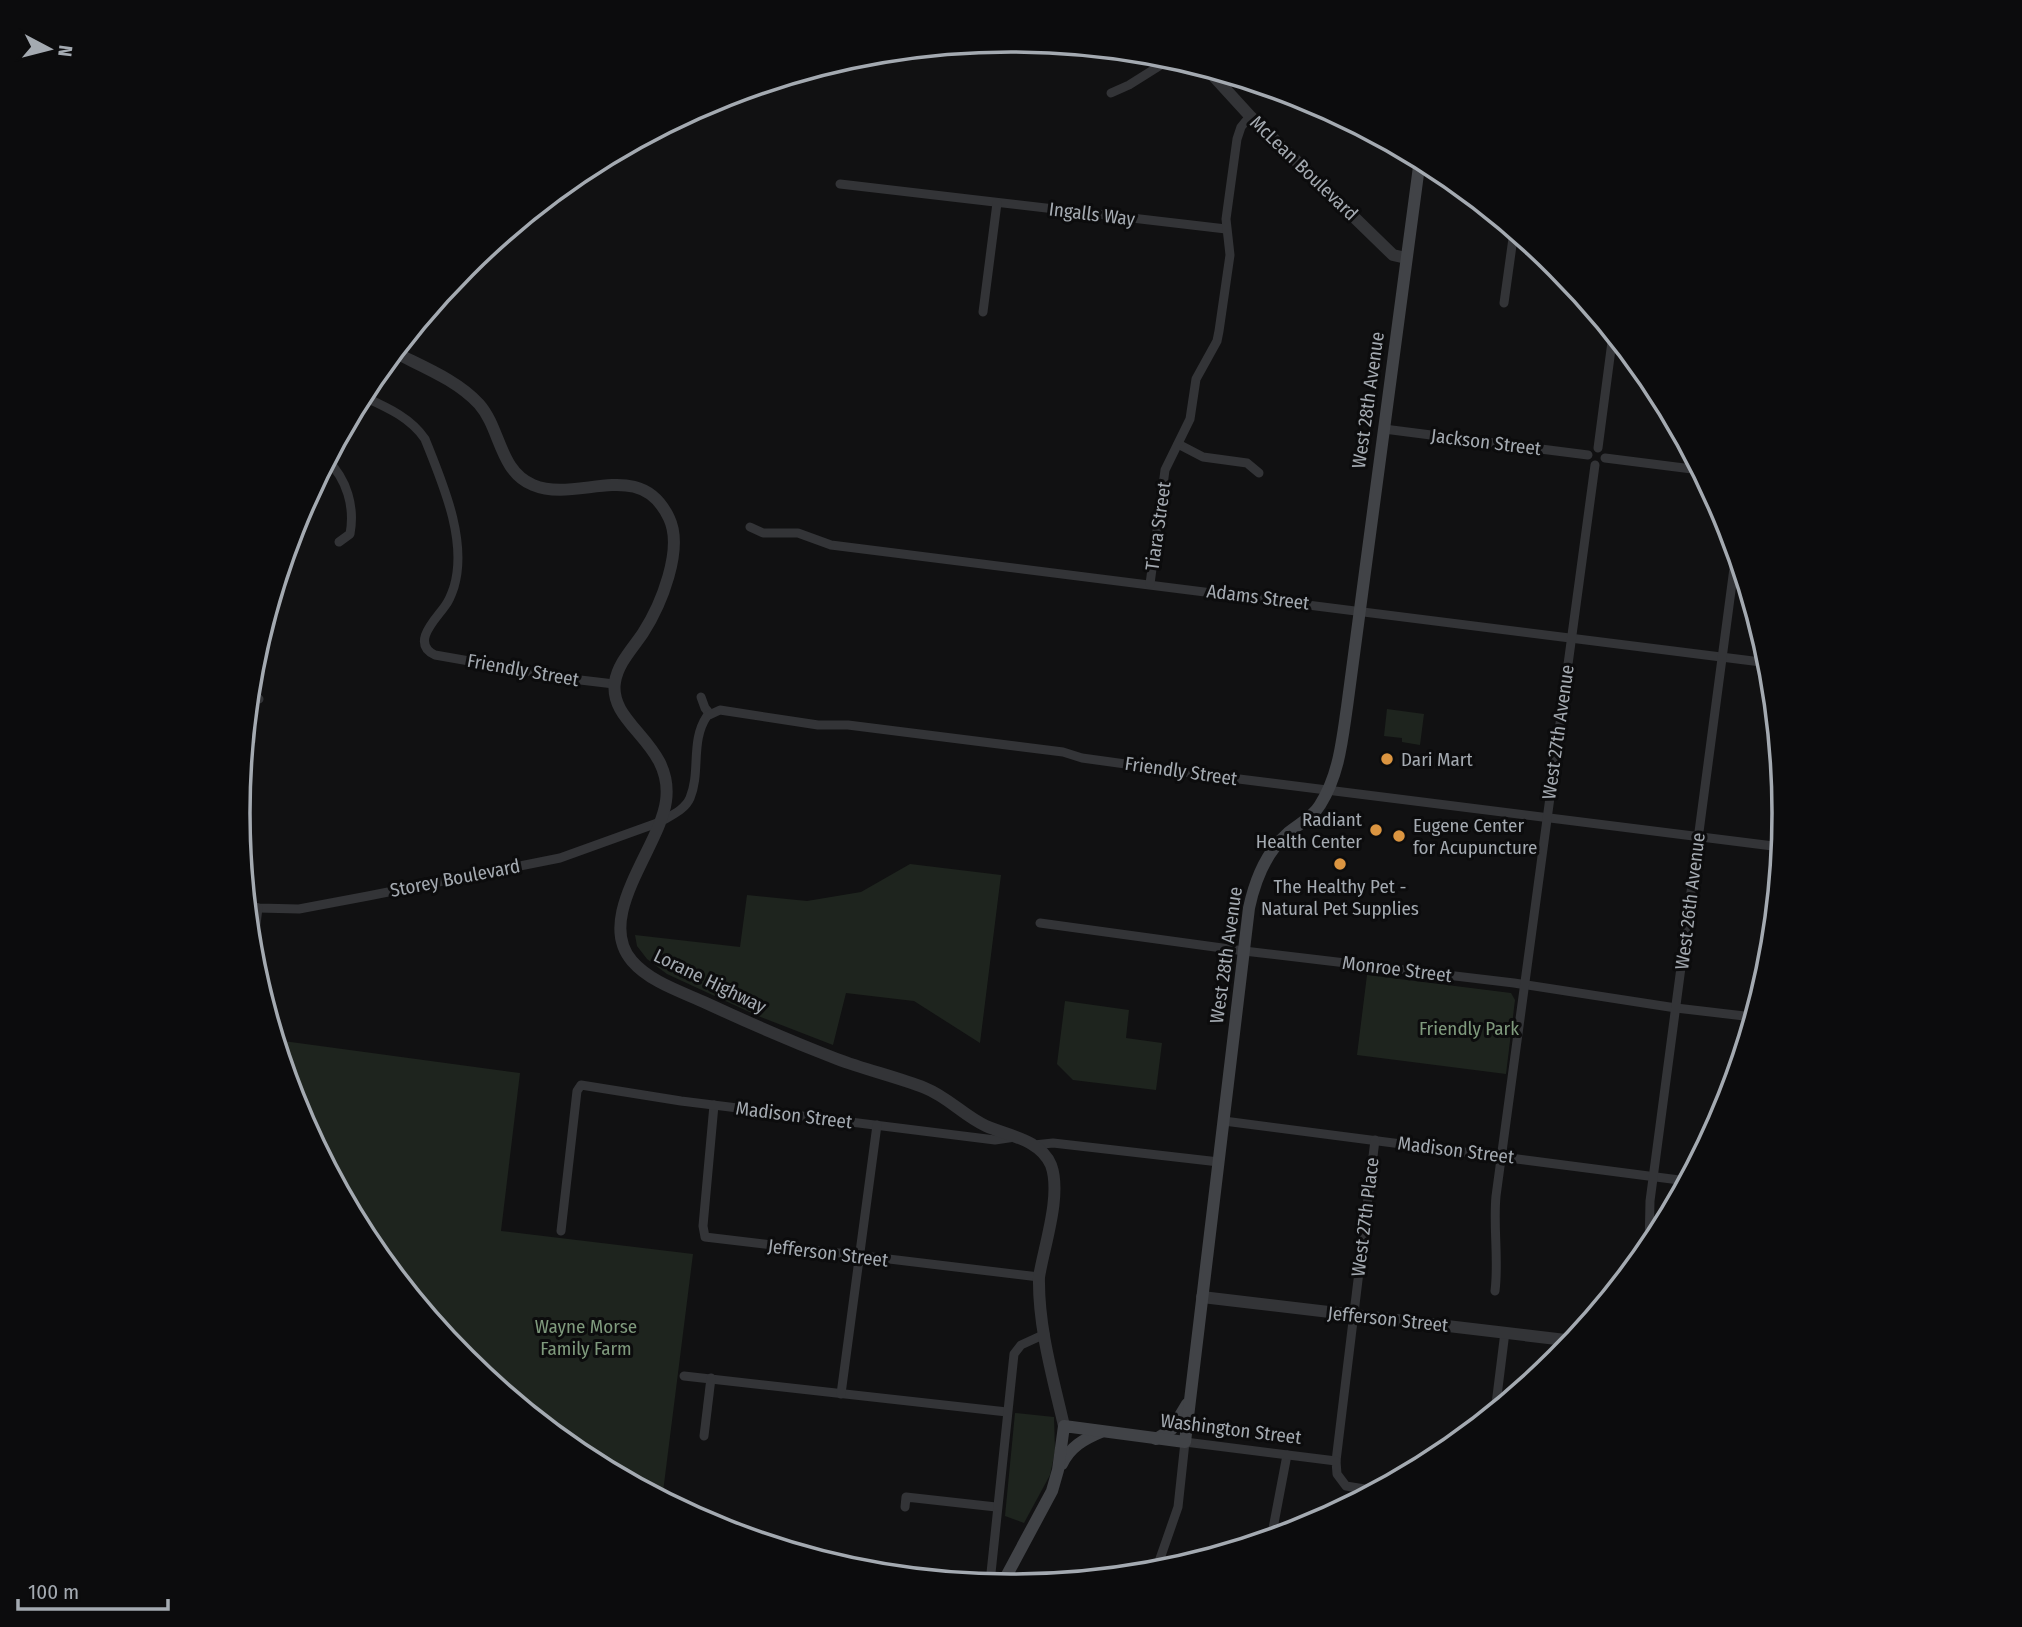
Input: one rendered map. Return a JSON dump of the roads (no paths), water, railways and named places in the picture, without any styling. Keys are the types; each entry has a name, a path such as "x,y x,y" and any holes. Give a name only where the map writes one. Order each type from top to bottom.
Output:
{"main road":[{"name":"West 28th Avenue","path":"1185,1442 1251,897 1263,867 1281,841 1315,811 1335,775 1341,748 1418,171"},
{"path":"1156,1439 1174,1427 1191,1394"},
{"path":"1008,1574 1048,1499 1058,1470 1064,1426"},
{"name":"Washington Street","path":"1064,1426 1185,1442"},
{"path":"1058,1470 1068,1453 1078,1444 1101,1432"}],"street":[{"path":"1111,93 1158,67"},
{"name":"McLean Boulevard","path":"1218,81 1250,116 1393,255 1406,258"},
{"path":"1226,229 1238,132 1250,116"},
{"name":"Ingalls Way","path":"840,184 1226,229"},
{"path":"983,312 997,203"},
{"name":"Tiara Street","path":"1150,584 1167,464 1191,417 1196,379 1218,337 1230,255 1226,229"},
{"path":"1504,303 1513,241"},
{"path":"1598,448 1611,346"},
{"path":"402,356 454,383 479,405 510,466 527,482 558,491 625,484 650,495 669,518 674,545 669,575 649,624 624,659 614,684"},
{"name":"Friendly Street","path":"372,401 399,414 419,430 425,439 449,503 455,529 456,577 449,599 427,629 425,644 432,653 572,679 614,684"},
{"name":"Jackson Street","path":"1384,429 1588,455"},
{"path":"1178,444 1203,457 1247,463 1259,473"},
{"path":"1598,448 1588,455 1590,463 1602,463 1605,458"},
{"path":"1598,448 1605,458"},
{"path":"1605,458 1689,469"},
{"name":"West 27th Avenue","path":"1495,1292 1497,1259 1494,1211 1595,465"},
{"path":"333,468 342,479 350,500 350,534 340,542"},
{"name":"Adams Street","path":"750,527 763,533 798,533 831,545 1756,661"},
{"name":"West 26th Avenue","path":"1649,1227 1650,1200 1733,573"},
{"name":"Lorane Highway","path":"614,684 625,717 656,753 664,767 667,798 660,822 626,898 621,935 624,949 632,961 646,973 760,1027 836,1058 934,1092 978,1122 1034,1145"},
{"path":"660,822 674,814 690,798 699,733 703,721 710,714 701,696"},
{"name":"Friendly Street","path":"710,714 730,710 818,725 848,725 1063,752 1082,758 1328,791 1771,846"},
{"name":"Storey Boulevard","path":"258,908 312,907 560,858 660,822"},
{"path":"257,914 258,908"},
{"name":"Monroe Street","path":"1040,923 1244,951 1514,983 1744,1016"},
{"name":"Madison Street","path":"561,1231 577,1091 579,1086 583,1085 714,1105 995,1140 1017,1137"},
{"name":"Jefferson Street","path":"714,1105 703,1234 707,1238 1039,1277"},
{"name":"Madison Street","path":"1224,1121 1678,1180"},
{"path":"841,1394 877,1125"},
{"name":"West 27th Place","path":"1336,1461 1375,1140"},
{"path":"1034,1145 1053,1143 1219,1162"},
{"path":"1034,1145 1048,1158 1055,1182 1053,1208 1039,1277 1045,1334 1064,1426"},
{"name":"Jefferson Street","path":"1202,1297 1561,1339"},
{"path":"1496,1399 1504,1332"},
{"path":"991,1574 1014,1351 1045,1334"},
{"path":"684,1376 1007,1412"},
{"path":"704,1436 711,1378"},
{"name":"Washington Street","path":"1185,1442 1336,1461"},
{"name":"West 28th Avenue","path":"1160,1560 1178,1507 1185,1442"},
{"path":"1273,1528 1287,1455"},
{"path":"1336,1461 1337,1474 1346,1486 1362,1489"},
{"path":"905,1507 906,1497 996,1507"}],"place":[{"name":"Dari Mart","path":"1387,759"},
{"name":"Radiant Health Center","path":"1376,830"},
{"name":"Eugene Center for Acupuncture","path":"1399,836"},
{"name":"The Healthy Pet - Natural Pet Supplies","path":"1340,864"}],"park label":[{"name":"Friendly Park","path":"1469,1028"},
{"name":"Wayne Morse Family Farm","path":"586,1337"}]}
